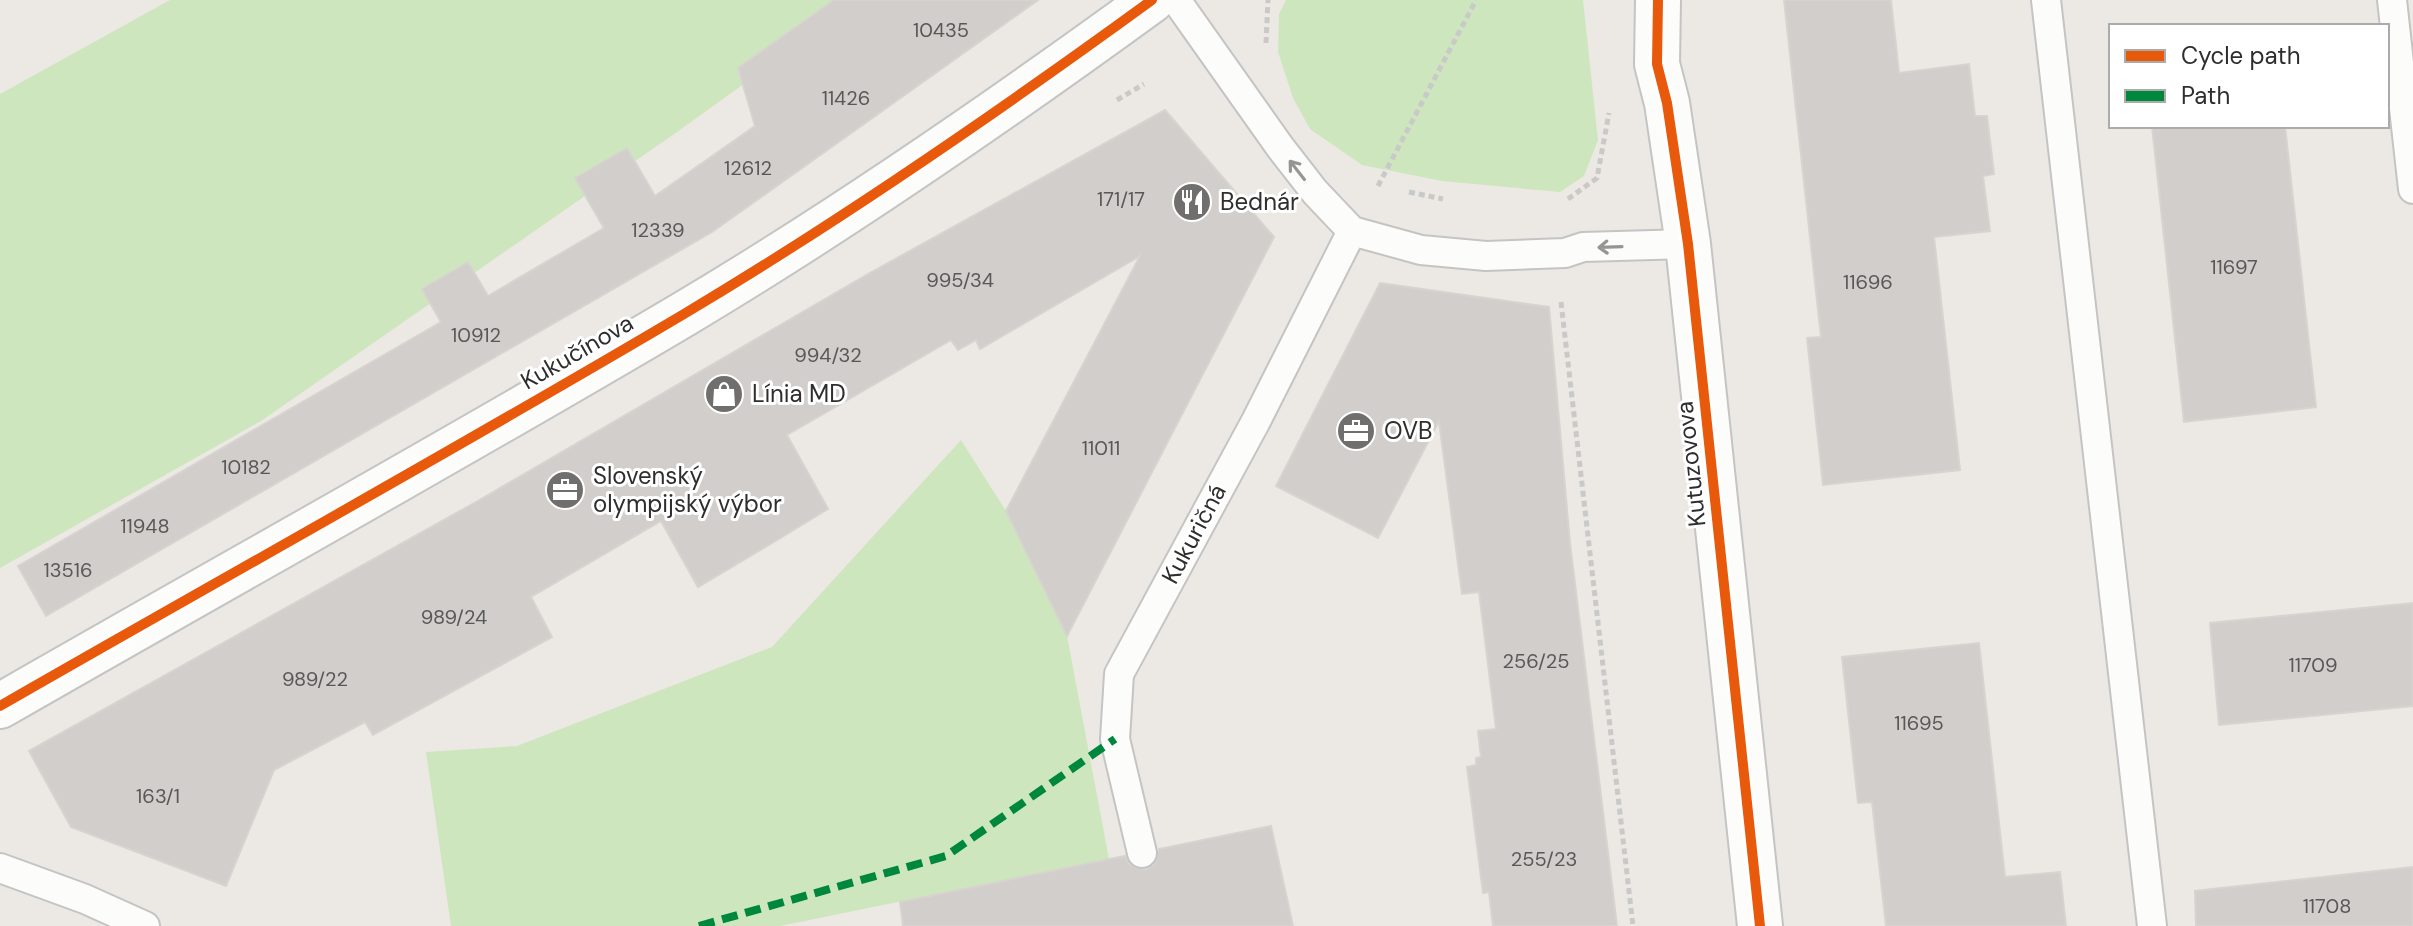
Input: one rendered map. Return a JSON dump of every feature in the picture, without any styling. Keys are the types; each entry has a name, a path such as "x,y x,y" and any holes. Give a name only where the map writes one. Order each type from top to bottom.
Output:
{"street":[{"name":"Kukučínova","path":"0,706 685,313 810,235 1024,93 1152,0"},
{"path":"1638,0 1657,64"},
{"name":"Kutuzovova","path":"1658,0 1657,64 1667,103 1688,244 1760,926"}],"lane":[{"path":"1176,0 1280,147 1315,192 1352,231 1421,250 1486,256 1565,253 1583,247 1688,244"},
{"path":"2046,0 2152,926"},
{"path":"2392,0 2413,189"},
{"name":"Kukuričná","path":"1142,853 1115,739 1119,674 1256,421 1352,231"},
{"path":"0,868 85,899 145,926"}],"path":[{"path":"1266,55 1268,0"},
{"path":"1378,186 1476,0"},
{"path":"1366,178 1378,186 1392,189"},
{"path":"1564,203 1597,178"},
{"path":"1405,192 1446,200"},
{"path":"1561,302 1633,926"}],"green space":[{"path":"170,0 861,0 261,421 0,568 0,94"},
{"path":"1286,0 1583,0 1598,140 1584,176 1560,192 1442,181 1362,165 1310,129 1293,98 1278,52 1279,14"},
{"path":"961,440 1006,511 1067,636 1109,859 780,926 451,926 426,752 517,746 772,647"}],"building":[{"path":"834,0 1038,0 712,232 46,616 18,566 441,322 422,289 468,262 488,296 604,228 575,178 627,148 655,196 755,126 738,68"},
{"path":"1784,0 1891,0 1899,73 1969,64 1975,116 1987,116 1994,174 1983,176 1990,231 1934,237 1960,470 1823,485 1807,338 1821,337"},
{"path":"1165,110 1274,237 1067,636 1006,511 1140,256 980,349 976,340 958,350 951,340 787,435 828,509 769,545 698,587 661,521 531,597 552,637 373,735 365,722 274,770 226,886 71,827 29,751 476,502 868,274"},
{"path":"2152,128 2285,128 2316,407 2184,422"},
{"path":"1380,283 1549,307 1570,543 1617,926 1493,926 1489,892 1483,893 1467,767 1476,765 1476,758 1481,757 1478,731 1496,729 1479,592 1462,594 1439,421 1378,538 1276,486"},
{"path":"2413,603 2413,706 2219,725 2210,623"},
{"path":"1979,643 2005,877 2060,872 2066,926 1886,926 1872,802 1858,803 1842,657"},
{"path":"1271,826 1293,926 903,926 900,902 1125,856 1130,865 1145,870 1154,865 1159,849"},
{"path":"2413,867 2413,926 2196,926 2195,891"}],"marked path":[{"path":"699,926 946,856 1115,739"}],"cycle path":[{"path":"0,706 684,314 922,162 1152,0"},
{"path":"1658,0 1657,64 1667,103 1688,244 1760,926"}],"place":[{"name":"Bednár","path":"1192,202"},
{"name":"Línia MD","path":"724,394"},
{"name":"OVB","path":"1356,431"},
{"name":"Slovenský olympijský výbor","path":"565,490"}]}
